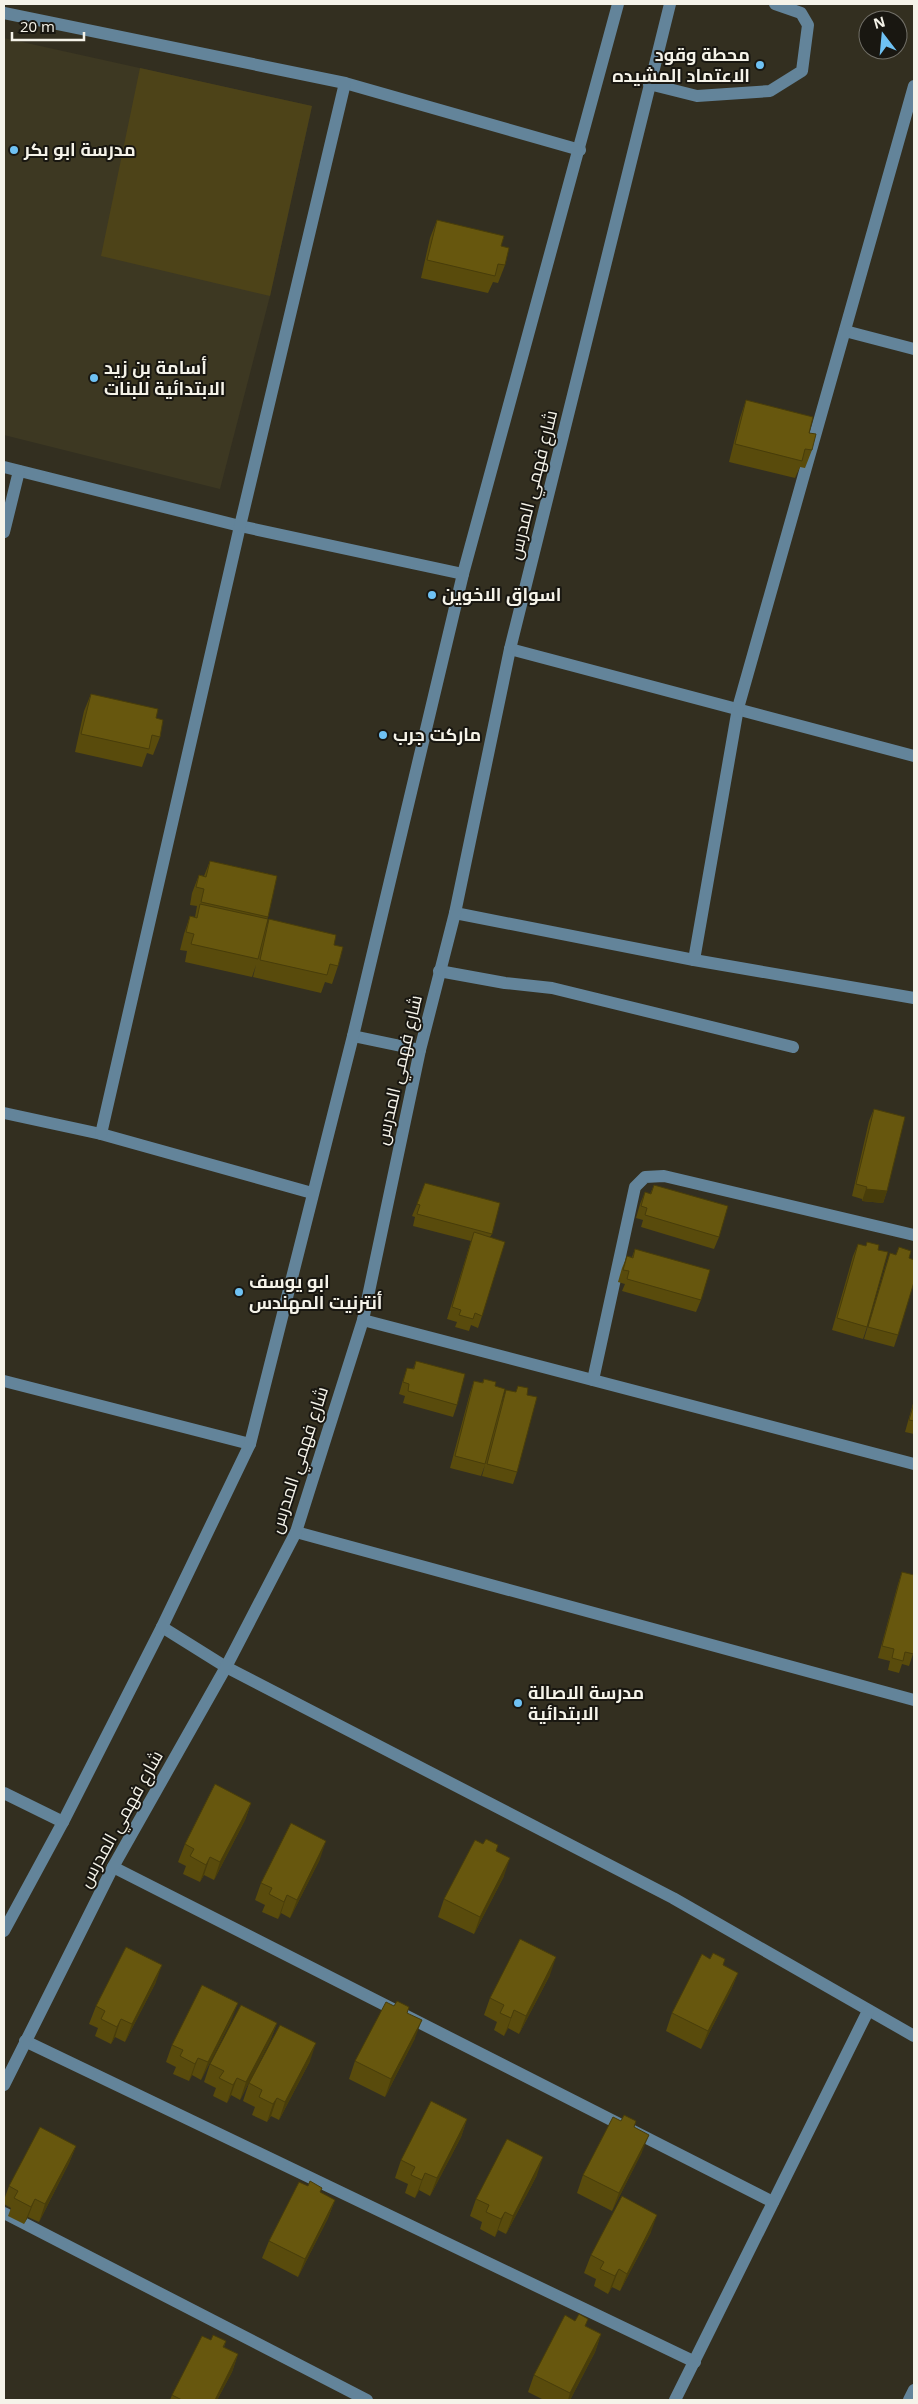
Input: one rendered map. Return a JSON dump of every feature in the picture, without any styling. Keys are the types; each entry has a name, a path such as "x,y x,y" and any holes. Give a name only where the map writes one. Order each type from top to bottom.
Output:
{"street":[{"path":"4,1931 63,1822 162,1627 250,1444 353,1036 463,574 580,150 618,4"},
{"name":"شارع فهمي المدرس","path":"4,2085 113,1867 226,1666 296,1532 363,1320 420,1050 455,913 510,649 670,4"},
{"path":"650,84 697,96 770,91 802,71 808,25 801,13 776,4"},
{"path":"4,13 345,83 580,150"},
{"path":"101,1134 240,526 345,83"},
{"path":"694,960 738,708 914,86"},
{"path":"845,331 914,349"},
{"path":"4,467 240,526 463,574"},
{"path":"4,532 19,471"},
{"path":"510,649 914,756"},
{"path":"455,913 694,960 914,998"},
{"path":"440,971 505,983 552,988 793,1047"},
{"path":"353,1036 420,1050"},
{"path":"4,1112 101,1134 312,1193"},
{"path":"593,1380 635,1187 645,1177 664,1176 914,1235"},
{"path":"363,1320 914,1464"},
{"path":"4,1381 250,1444"},
{"path":"296,1532 914,1700"},
{"path":"162,1627 226,1666 672,1898 914,2036"},
{"path":"4,1793 63,1822"},
{"path":"113,1867 773,2202"},
{"path":"675,2400 868,2011"},
{"path":"25,2041 695,2362"},
{"path":"4,2213 367,2400"},
{"path":"909,2400 914,2390"}],"shaded area":[{"path":"4,38 312,106 270,296 220,489 4,435"},
{"path":"140,68 312,106 270,296 101,256"}],"building":[{"path":"437,220 504,236 501,246 509,248 505,265 498,264 495,276 427,260"},
{"path":"746,400 813,417 809,433 816,434 812,450 805,449 802,461 735,444"},
{"path":"91,694 158,709 156,718 163,720 160,737 152,735 149,749 81,734"},
{"path":"210,861 277,876 268,917 201,902 204,889 196,887 199,875 206,877"},
{"path":"200,904 268,919 258,959 191,944 194,934 186,932 190,916 197,918"},
{"path":"269,919 336,935 334,945 343,947 338,966 330,964 327,975 260,960"},
{"path":"874,1109 905,1117 887,1191 866,1189 867,1187 856,1184"},
{"path":"425,1183 500,1203 492,1234 417,1214 420,1205 417,1204"},
{"path":"654,1185 728,1206 719,1237 645,1215 647,1208 641,1206 645,1192 651,1194"},
{"path":"474,1232 505,1242 482,1316 475,1313 473,1319 459,1315 461,1310 452,1307"},
{"path":"867,1242 879,1245 878,1250 888,1252 867,1327 837,1318 858,1244 866,1246"},
{"path":"899,1247 911,1251 909,1258 914,1260 914,1282 898,1335 868,1327 890,1253 896,1255"},
{"path":"635,1249 710,1270 701,1300 627,1279 629,1271 623,1270 627,1256 633,1258"},
{"path":"416,1361 465,1374 457,1405 408,1391 409,1384 403,1382 407,1368 414,1369"},
{"path":"484,1379 496,1382 495,1386 505,1389 485,1464 455,1456 474,1381 483,1383"},
{"path":"518,1386 528,1388 527,1395 537,1397 517,1472 487,1464 506,1390 516,1392"},
{"path":"914,1403 914,1421 909,1420"},
{"path":"902,1572 914,1575 914,1654 905,1652 903,1661 892,1658 894,1649 882,1646"},
{"path":"215,1784 251,1803 220,1862 210,1857 206,1865 190,1856 194,1849 185,1844"},
{"path":"291,1823 326,1841 297,1900 287,1895 284,1902 269,1894 272,1888 261,1883"},
{"path":"486,1839 498,1845 496,1851 510,1858 480,1917 444,1899 475,1840 483,1844"},
{"path":"520,1939 556,1957 526,2016 514,2010 511,2018 500,2013 504,2005 490,1998"},
{"path":"126,1947 162,1965 132,2024 121,2019 117,2027 101,2019 105,2011 96,2006"},
{"path":"713,1953 725,1959 723,1965 738,1973 708,2031 672,2013 702,1954 710,1959"},
{"path":"202,1985 238,2003 208,2062 198,2058 195,2064 180,2056 183,2050 172,2045"},
{"path":"397,2001 409,2007 407,2013 422,2020 391,2079 355,2061 386,2002 394,2006"},
{"path":"241,2005 277,2023 246,2082 237,2078 233,2085 219,2078 224,2071 210,2064"},
{"path":"280,2025 316,2043 285,2102 277,2098 273,2104 259,2097 262,2090 249,2083"},
{"path":"431,2101 467,2119 437,2178 425,2173 422,2180 411,2175 415,2167 401,2160"},
{"path":"624,2115 636,2121 634,2127 649,2135 619,2193 583,2175 613,2117 621,2121"},
{"path":"40,2127 76,2146 45,2204 35,2199 31,2207 14,2198 18,2191 9,2186"},
{"path":"507,2139 543,2157 513,2216 505,2212 501,2219 486,2212 489,2205 476,2199"},
{"path":"310,2181 322,2188 320,2192 335,2200 305,2259 269,2241 299,2182 308,2186"},
{"path":"622,2196 657,2215 627,2274 619,2269 615,2276 600,2269 604,2262 591,2255"},
{"path":"579,2314 588,2319 585,2326 601,2334 570,2393 534,2375 565,2315 575,2321"},
{"path":"213,2335 226,2341 223,2347 238,2354 215,2400 182,2400 172,2395 202,2336 211,2340"}],"place":[{"name":"محطة وقود الاعتماد المشيده","path":"760,65"},
{"name":"مدرسة ابو بكر","path":"14,150"},
{"name":"أسامة بن زيد الابتدائية للبنات","path":"94,378"},
{"name":"اسواق الاخوين","path":"432,595"},
{"name":"ماركت جرب","path":"383,735"},
{"name":"ابو يوسف أنترنيت المهندس","path":"239,1292"},
{"name":"مدرسة الاصالة الابتدائية","path":"518,1703"}]}
